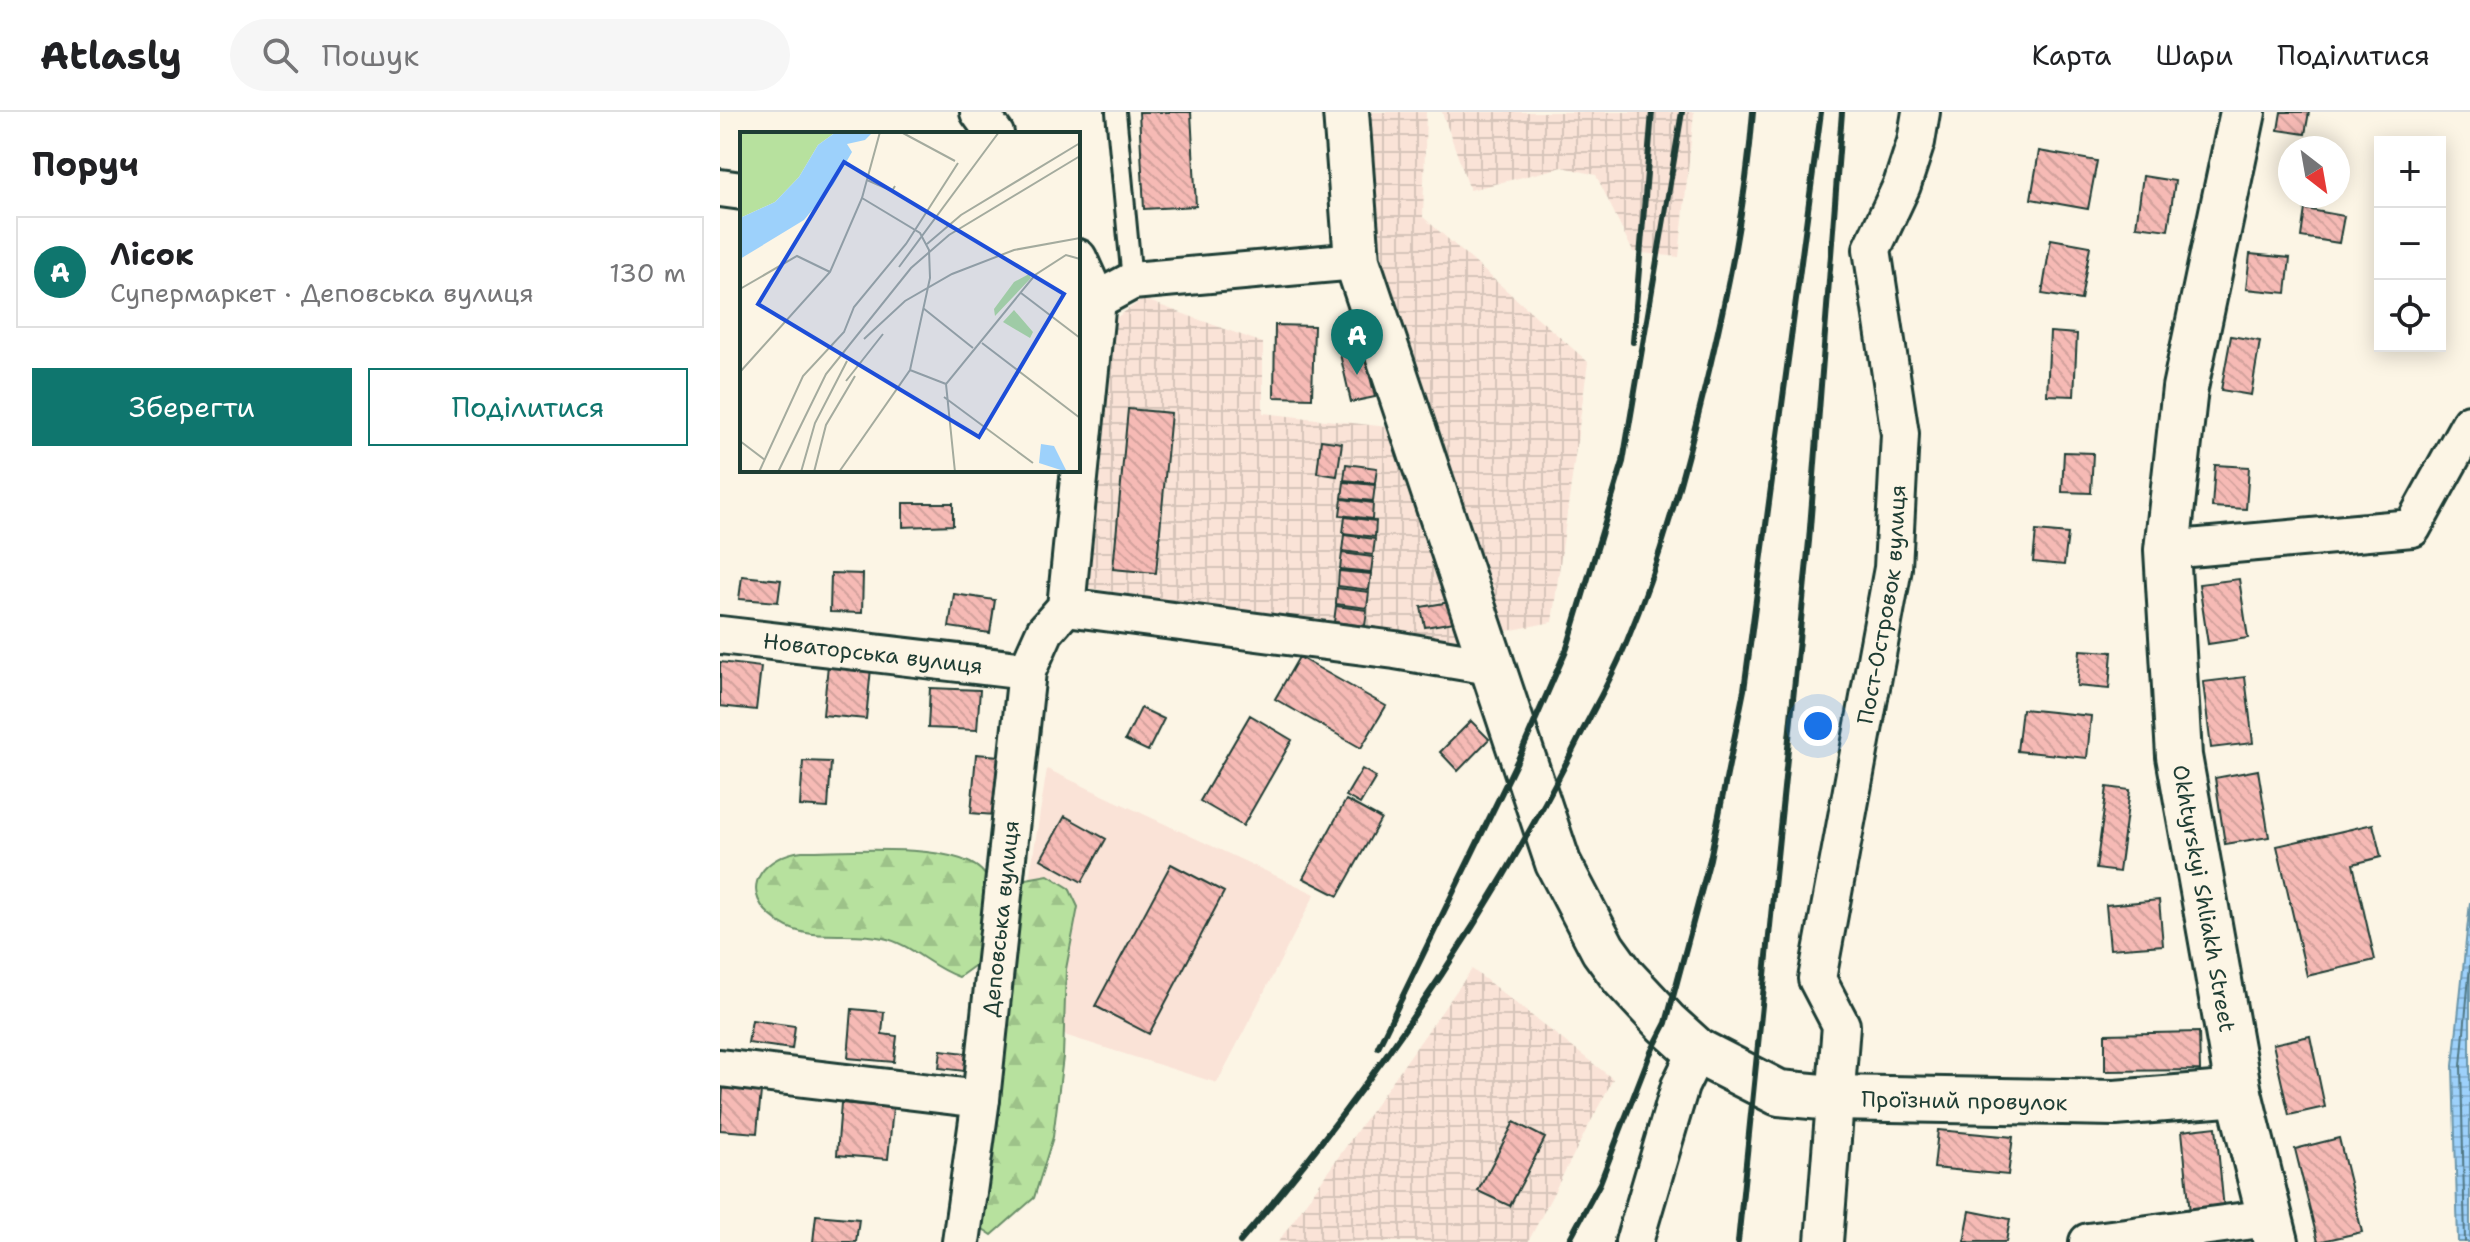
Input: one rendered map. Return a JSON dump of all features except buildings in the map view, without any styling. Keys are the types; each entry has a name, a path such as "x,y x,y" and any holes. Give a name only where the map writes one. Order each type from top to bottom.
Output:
{"street":[{"path":"979,112 994,132"},
{"path":"1346,112 1357,261 1496,667 1558,863 1588,922 1624,978 1697,1051 1779,1093 1833,1098"},
{"name":"Пост-Островок вулиця","path":"1833,1098 1841,1025 1817,979 1893,568 1900,434 1872,249 1902,185 1921,112"},
{"name":"Okhtyrskyi Shliakh Street","path":"2243,112 2185,388 2167,550 2179,756 2239,1093 2273,1230"},
{"path":"720,188 740,191"},
{"path":"1097,300 1132,281 1357,261"},
{"path":"1080,262 1097,300 1080,468"},
{"path":"2167,550 2412,528 2470,423"},
{"path":"1080,472 1066,607 1395,650 1496,667"},
{"name":"Деповська вулиця","path":"961,1242 981,1099 1027,671 1045,631 1066,607"},
{"name":"Новаторська вулиця","path":"720,635 1027,671"},
{"path":"1634,1242 1680,1086 1697,1051"},
{"path":"720,1068 981,1099"},
{"name":"Проїзний провулок","path":"1824,1242 1833,1098 2115,1103 2239,1093"},
{"path":"2088,1242 2273,1230"}],"lane":[{"path":"1116,112 1132,281"}],"shaded area":[{"path":"1368,112 1426,112 1423,217 1588,362 1552,622 1502,632 1374,251"},
{"path":"1442,112 1694,112 1679,257 1633,252 1596,175 1563,167 1470,190"},
{"path":"1143,299 1263,343 1263,413 1388,427 1472,623 1450,645 1083,587 1106,325"},
{"path":"1047,769 1315,894 1217,1083 1007,1017"},
{"path":"1472,969 1613,1079 1528,1242 1278,1242"}],"green space":[{"path":"905,850 959,858 978,867 989,888 981,961 959,977 883,938 811,934 784,925 761,905 757,883 768,865 802,851"},
{"path":"1048,875 1069,888 1078,907 1066,969 1063,1057 1053,1137 1034,1198 992,1235 971,1221 1012,894 1026,879"}],"water":[{"path":"2470,902 2470,1242 2458,1242 2453,1066"}],"railway":[{"path":"1633,342 1652,112"},
{"path":"1378,1047 1521,753 1567,648 1623,462 1682,112"},
{"path":"1240,1242 1381,1063 1466,936 1544,805 1622,653 1661,547 1705,387 1735,250 1753,112"},
{"path":"1568,1242 1600,1183 1650,1054 1666,1023 1710,859 1744,690 1821,112"},
{"path":"1738,1242 1809,541 1842,112"}],"place":[{"name":"Лісок","path":"1357,375"}]}
